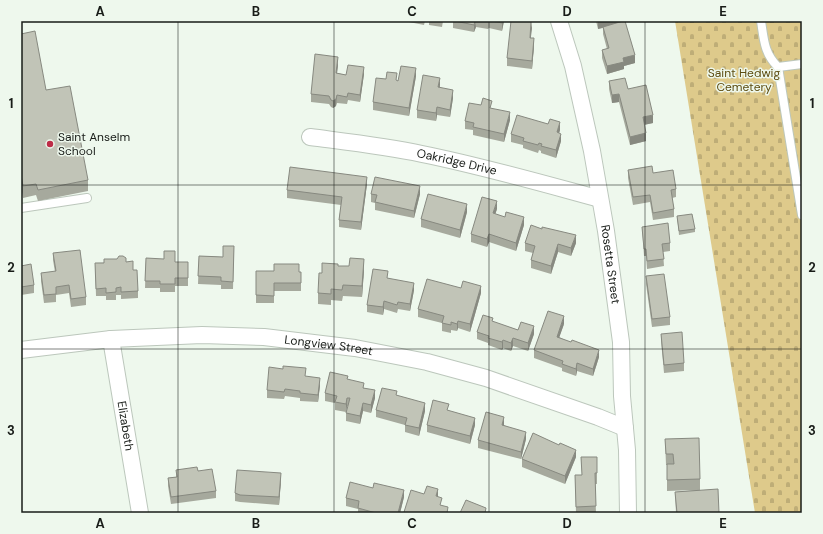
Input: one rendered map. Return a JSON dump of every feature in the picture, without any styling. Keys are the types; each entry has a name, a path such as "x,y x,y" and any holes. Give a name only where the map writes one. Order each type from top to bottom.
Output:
{"street":[{"name":"Rosetta Street","path":"559,21 572,66 592,151 621,342 622,396 627,450 628,513"},
{"name":"Oakridge Drive","path":"310,137 362,143 422,154 600,199"},
{"name":"Longview Street","path":"21,350 111,339 202,335 256,336 355,348 428,362 486,378 598,417 625,428"},
{"name":"Elizabeth","path":"111,339 140,513"}],"lane":[{"path":"760,21 768,56 778,67 802,215"},
{"path":"778,67 802,64"},
{"path":"21,208 86,198"}],"green space":[{"name":"Saint Hedwig Cemetery","path":"675,21 802,21 802,513 755,513"}],"building":[{"path":"455,21 475,21 474,25"},
{"path":"511,21 531,21 530,38 534,38 532,61 507,58"},
{"path":"625,21 635,55 623,58 624,62 607,66 602,50 609,48 603,27"},
{"name":"Saint Anselm School","path":"35,31 46,90 70,86 88,180 38,190 36,184 23,186 21,175 21,34"},
{"path":"315,54 338,57 336,73 346,75 348,65 364,67 360,95 348,93 347,97 337,95 336,99 333,101 329,96 311,94"},
{"path":"401,66 416,68 409,108 373,102 376,78 386,79 387,72 397,73 396,80 398,81"},
{"path":"423,75 440,78 438,87 453,90 450,110 437,107 436,113 417,110"},
{"path":"625,78 628,89 646,85 653,115 643,117 646,133 630,137 619,94 612,95 609,81"},
{"path":"483,98 492,101 490,108 510,112 504,134 473,127 474,123 465,121 469,103 481,105"},
{"path":"517,115 548,124 550,119 560,122 557,132 561,134 556,150 541,146 542,144 539,143 538,145 523,141 524,138 511,134"},
{"path":"652,166 653,173 673,170 676,189 671,190 674,209 653,213 650,195 633,197 628,170"},
{"path":"290,167 367,177 361,222 339,220 342,197 287,190"},
{"path":"375,177 420,186 414,211 375,202 377,195 371,194"},
{"path":"428,194 467,204 460,230 421,219"},
{"path":"482,197 497,201 493,213 505,217 506,212 524,217 516,243 489,234 487,239 471,234"},
{"path":"692,214 695,229 679,231 677,216"},
{"path":"668,223 670,243 662,244 664,259 647,261 646,249 644,249 642,227"},
{"path":"531,225 542,229 542,227 576,235 571,248 558,244 551,266 531,260 535,246 525,243"},
{"path":"223,246 234,246 233,282 221,281 221,277 198,276 199,256 223,257"},
{"path":"80,250 86,297 71,299 69,285 56,287 56,294 44,295 41,273 56,271 53,253"},
{"path":"164,251 175,251 175,262 188,262 188,278 175,278 175,284 160,284 160,281 145,281 146,258 164,259"},
{"path":"119,256 126,258 126,262 133,261 133,270 137,270 138,291 121,292 121,287 116,288 116,292 106,293 106,288 96,289 95,263 104,263 104,259 117,259"},
{"path":"350,258 364,259 362,286 343,285 342,290 331,289 331,294 318,293 319,273 322,273 322,263 338,264 338,266 349,266"},
{"path":"31,264 34,285 21,287 21,266"},
{"path":"274,264 299,264 301,283 274,283 274,296 256,295 256,271 274,271"},
{"path":"373,269 388,271 387,278 414,283 410,304 398,302 397,305 384,301 383,307 367,305"},
{"path":"664,274 670,317 652,319 646,276"},
{"path":"427,279 461,288 463,281 481,286 470,324 458,321 457,324 451,322 451,325 442,323 444,316 418,309"},
{"path":"548,311 564,316 557,337 571,342 572,340 599,350 593,369 577,363 576,369 562,364 563,361 534,350"},
{"path":"483,315 493,318 492,321 518,330 521,322 534,326 528,343 513,338 511,343 503,340 502,342 488,338 489,336 477,332"},
{"path":"682,332 684,363 664,365 661,334"},
{"path":"283,366 306,368 305,376 320,378 318,395 300,393 300,391 285,389 284,392 267,390 269,367 283,369"},
{"path":"330,372 348,376 347,379 364,383 363,388 375,390 371,405 363,403 360,416 346,413 350,398 347,398 346,404 335,402 337,396 325,393"},
{"path":"382,388 397,391 396,395 425,403 419,428 405,425 407,418 376,410"},
{"path":"433,400 449,404 447,410 475,418 470,436 427,425"},
{"path":"486,412 504,417 502,425 526,432 521,452 478,440"},
{"path":"533,433 559,445 560,443 576,450 565,476 522,459"},
{"path":"699,438 700,479 667,480 667,464 674,464 673,454 666,454 665,439"},
{"path":"581,457 597,457 597,473 595,473 596,506 576,507 575,475 582,475"},
{"path":"197,467 198,471 212,469 216,491 171,497 168,478 177,477 176,470"},
{"path":"237,470 281,473 279,497 240,495 235,493"},
{"path":"350,482 373,488 374,483 404,490 398,513 376,513 358,508 359,501 346,498"},
{"path":"427,486 438,489 436,496 442,498 440,505 448,507 447,513 404,512 411,490 424,494"},
{"path":"718,489 719,513 677,513 675,492"},
{"path":"466,500 486,508 485,513 460,513"}],"place":[{"name":"Saint Anselm School","path":"50,144"}]}
